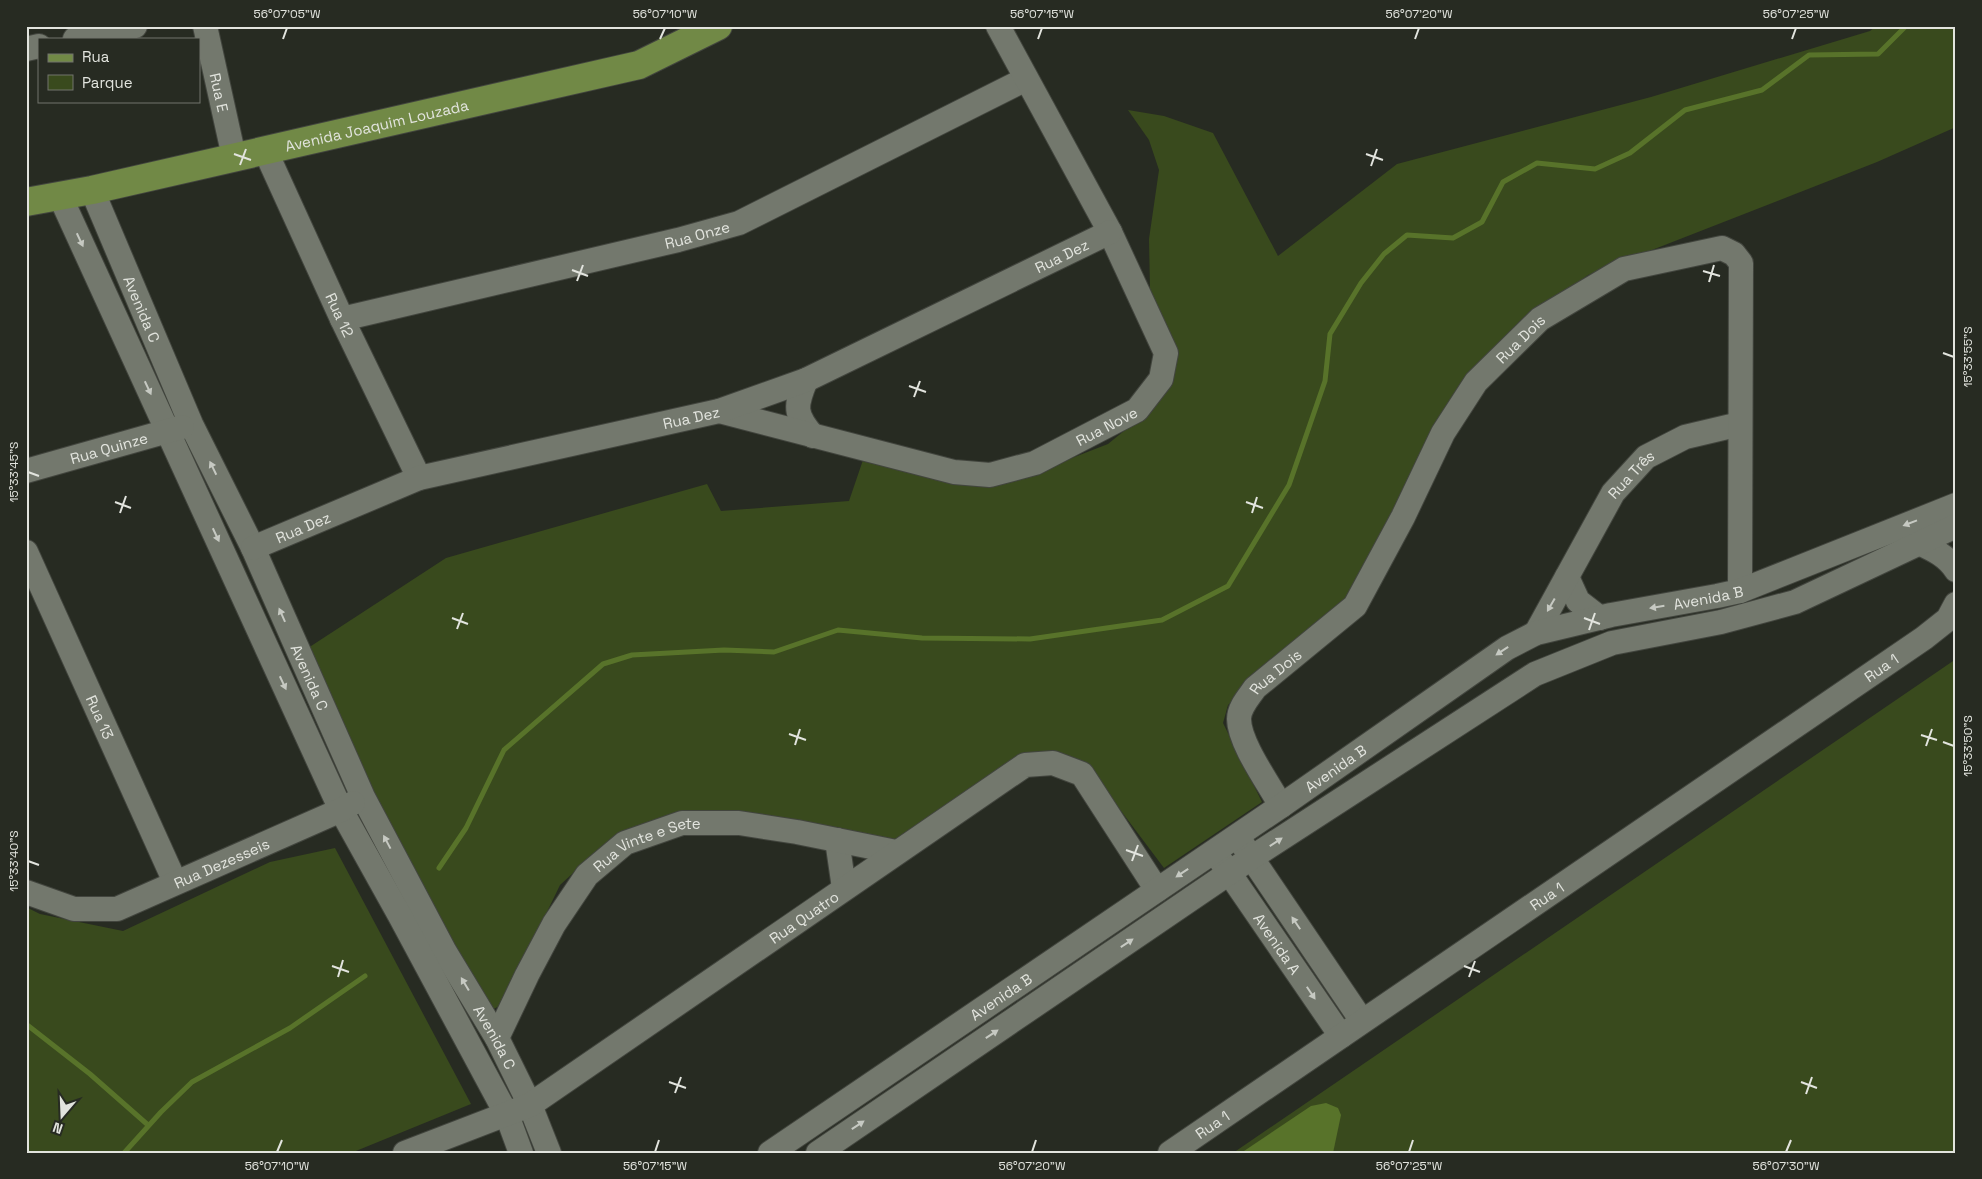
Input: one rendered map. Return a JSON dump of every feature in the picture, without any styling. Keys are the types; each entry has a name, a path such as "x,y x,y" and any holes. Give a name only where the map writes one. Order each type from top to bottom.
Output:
{"main road":[{"name":"Avenida Joaquim Louzada","path":"26,202 92,190 639,65 718,26"}],"street":[{"path":"80,38 135,26"},
{"name":"Rua E","path":"204,26 234,157"},
{"name":"Rua Nove","path":"719,411 954,472 990,475 1035,463 1137,410 1161,379 1166,353 1110,232 998,26"},
{"name":"Rua Onze","path":"342,319 678,240 739,223 1026,78"},
{"name":"Rua 12","path":"266,150 342,319 419,478"},
{"name":"Avenida C","path":"92,190 191,424 253,548 362,797 445,952 497,1038 530,1105 549,1153"},
{"name":"Avenida C","path":"60,196 341,810 506,1115 521,1153"},
{"name":"Rua Dez","path":"253,548 419,478 719,411 806,380 1110,232"},
{"name":"Rua Dois","path":"1281,806 1243,738 1239,718 1245,702 1255,688 1355,606 1403,517 1443,434 1476,382 1540,319 1624,269 1722,248 1734,254 1741,263 1740,591"},
{"path":"806,380 799,396 797,409 801,422 813,436"},
{"name":"Rua Quinze","path":"26,471 191,424"},
{"name":"Rua Três","path":"1536,633 1613,493 1646,457 1685,437 1740,424"},
{"name":"Avenida B","path":"770,1153 1281,806 1507,648 1536,633 1600,618 1740,591 1956,505"},
{"name":"Avenida B","path":"818,1153 1251,858 1534,674 1612,643 1721,622 1795,602 1956,526"},
{"path":"1919,543 1935,551 1950,562 1956,570"},
{"name":"Rua 13","path":"26,552 175,882"},
{"path":"1567,577 1578,600 1600,618"},
{"name":"Rua 1","path":"1170,1153 1924,638 1948,619 1956,604"},
{"name":"Rua Quatro","path":"405,1153 530,1105 1025,765 1053,763 1082,774 1157,890"},
{"name":"Rua Dezesseis","path":"26,892 74,909 116,909 341,810 362,797"},
{"name":"Rua Vinte e Sete","path":"497,1038 554,924 587,875 624,843 682,823 739,823 896,852"},
{"name":"Avenida A","path":"1237,836 1362,1022"},
{"path":"836,840 844,888"},
{"name":"Avenida A","path":"1215,851 1341,1036"}],"green space":[{"path":"1876,26 1956,26 1956,127 1877,162 1588,275 1519,327 1349,598 1263,671 1228,705 1223,723 1262,802 1164,868 1088,767 1056,753 897,842 717,814 595,853 560,885 502,1005 491,1010 372,794 308,648 446,558 707,484 721,511 849,501 863,460 977,485 1013,481 1108,444 1152,408 1171,336 1150,289 1149,239 1159,170 1149,140 1128,110 1164,116 1213,133 1278,256 1397,164 1651,97 1870,31"},
{"path":"1956,659 1956,1153 1233,1153"},
{"path":"335,848 471,1104 351,1153 26,1153 26,907 40,914 123,931 270,862"}],"shaded area":[{"path":"1326,1103 1338,1108 1341,1115 1333,1153 1244,1153 1244,1151 1311,1106"}],"waterway":[{"path":"439,868 466,828 504,750 603,664 632,655 724,650 774,652 838,630 922,638 1030,639 1162,620 1228,586 1289,485 1325,381 1330,334 1361,283 1384,254 1407,235 1453,238 1482,222 1503,182 1537,163 1595,169 1630,153 1685,110 1762,90 1809,55 1878,54 1906,26"},
{"path":"124,1153 161,1112 192,1082 290,1028 365,976"},
{"path":"26,1024 90,1074 148,1125"}]}
